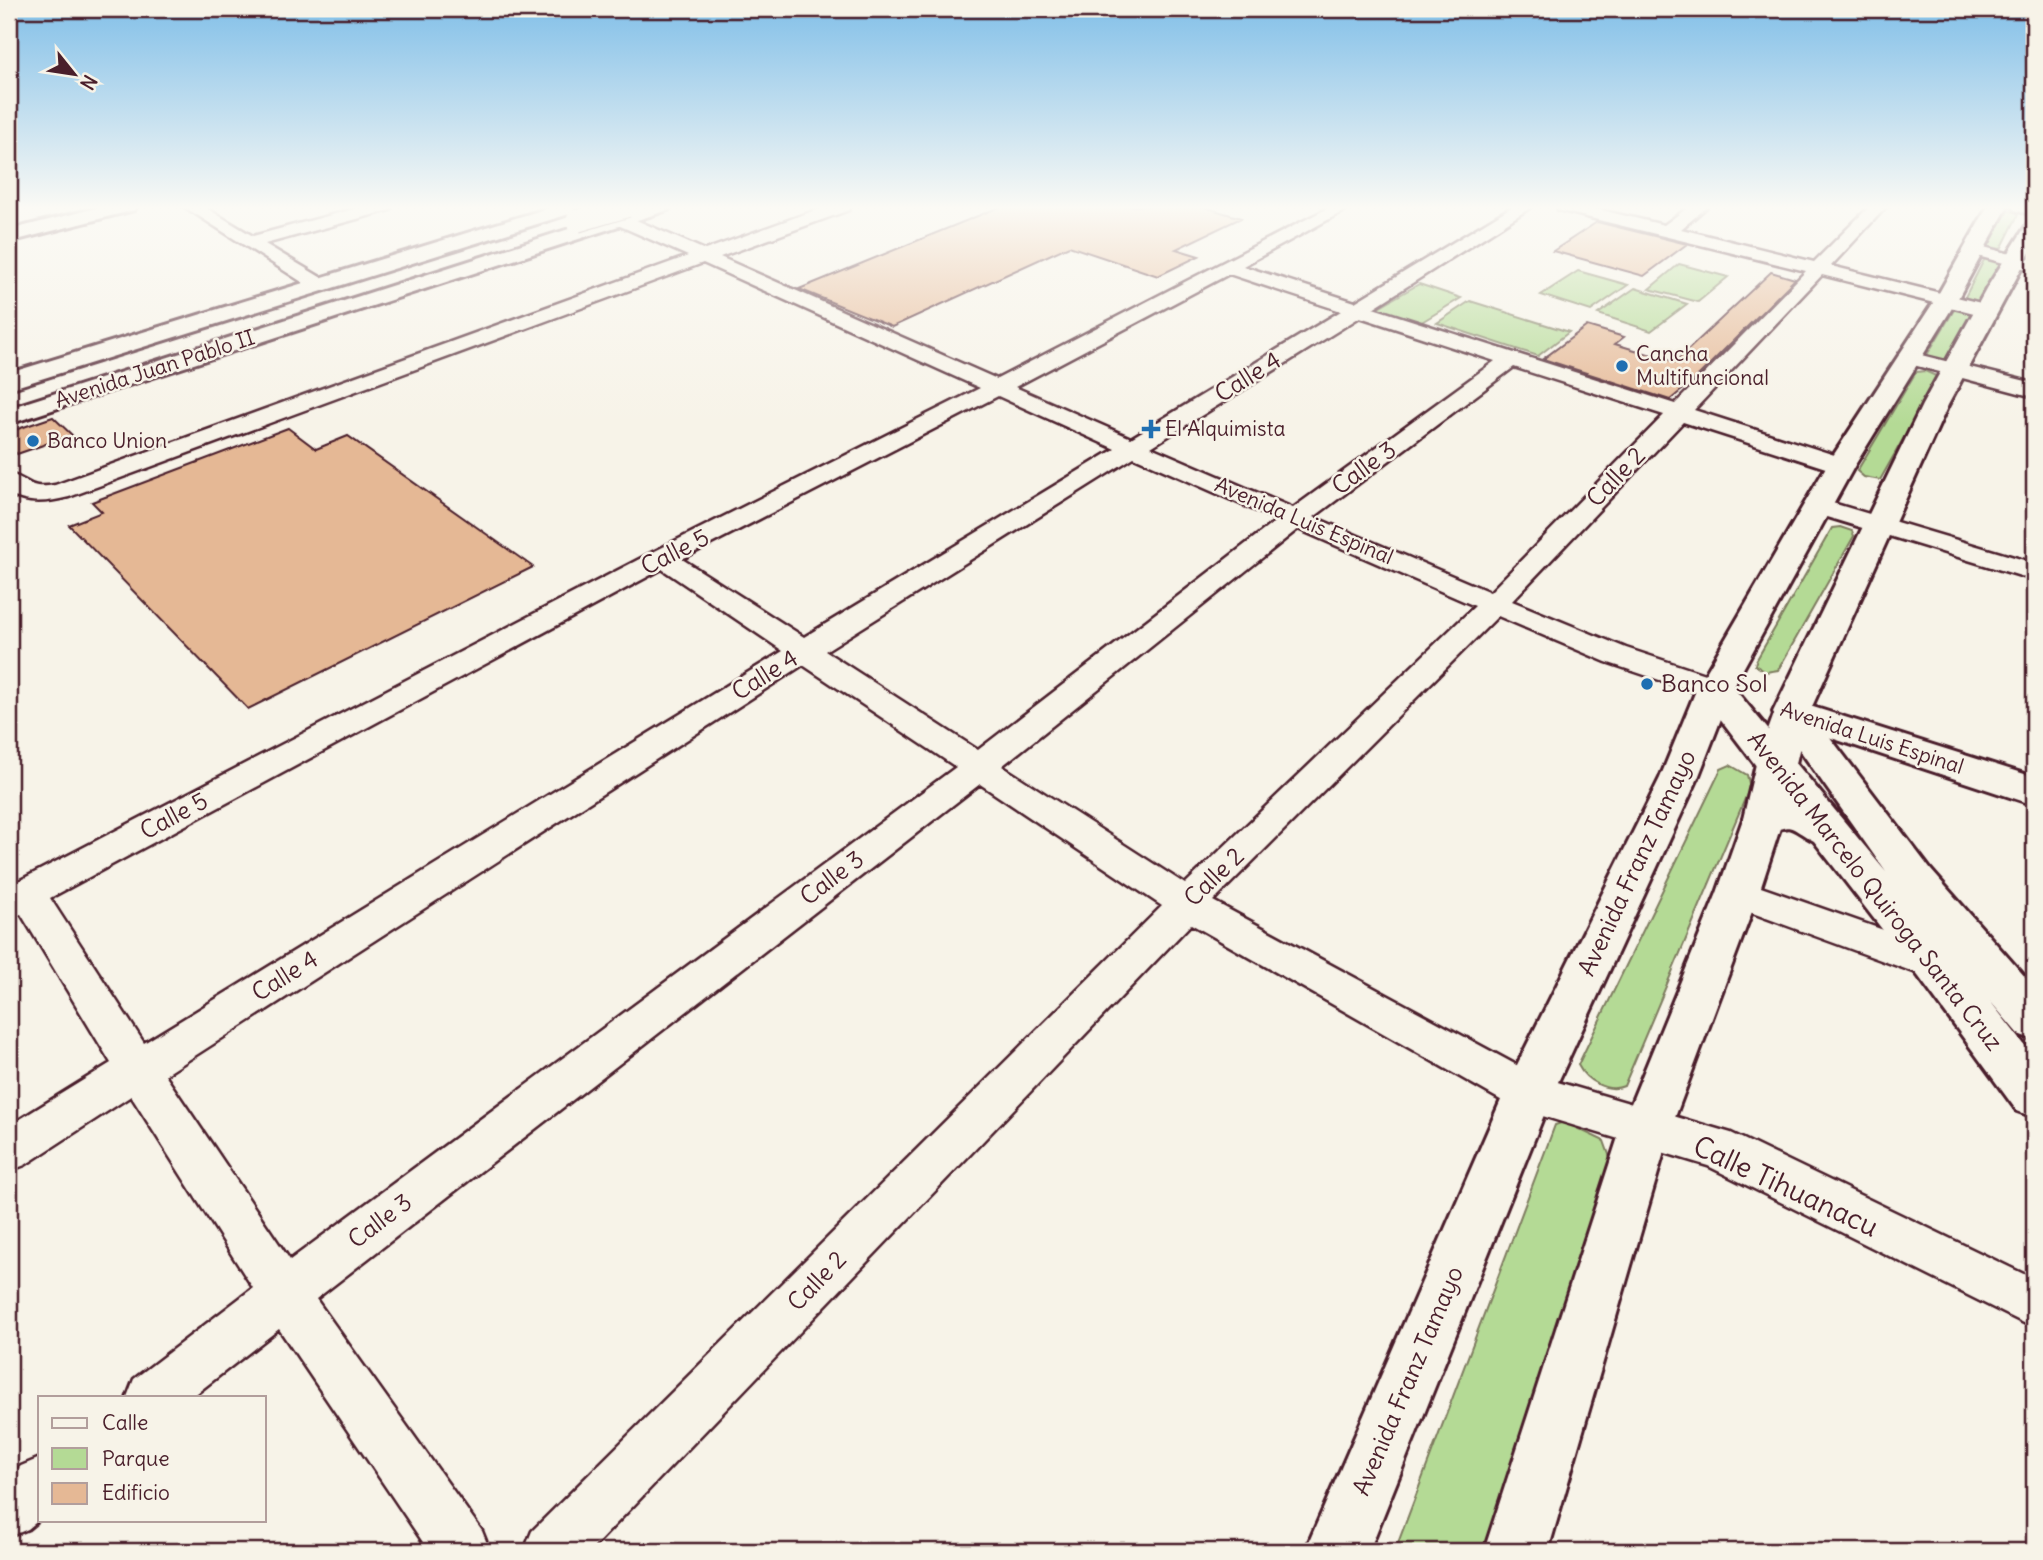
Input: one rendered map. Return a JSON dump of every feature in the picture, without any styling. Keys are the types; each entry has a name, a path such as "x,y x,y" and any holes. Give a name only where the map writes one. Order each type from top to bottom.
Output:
{"main road":[{"name":"Avenida Juan Pablo II","path":"9,381 342,279"},
{"name":"Avenida Juan Pablo II","path":"9,392 368,279"},
{"path":"9,402 379,279"},
{"name":"Avenida Juan Pablo II","path":"9,416 413,279"},
{"name":"Avenida Franz Tamayo","path":"1337,1551 1528,1093 1679,778 1715,688 1841,466 1959,279"},
{"path":"1517,1551 1646,1128 1738,893 1763,819 1775,764 1791,712 1876,525 1953,370 1986,310 2011,279"},
{"name":"Avenida Luis Espinal","path":"1715,688 2034,790"},
{"name":"Avenida Marcelo Quiroga Santa Cruz","path":"1715,688 1935,964 2034,1095"},
{"name":"Avenida Marcelo Quiroga Santa Cruz","path":"1791,712 1916,882 2027,1007"},
{"path":"1763,819 1773,811 1792,810 1816,821 1826,829"}],"street":[{"path":"310,279 320,285"},
{"path":"9,481 19,492 35,497 60,492 642,279"},
{"name":"Avenida Luis Espinal","path":"755,279 1133,448 1494,604 1616,655 1715,688"},
{"name":"Calle 5","path":"18,898 663,558 997,388 1204,279"},
{"path":"1263,279 1841,466"},
{"name":"Calle 4","path":"9,1150 805,650 1407,279"},
{"name":"Calle 2","path":"552,1551 1187,904 1494,604 1808,279"},
{"path":"1862,279 1986,310"},
{"path":"1909,358 2034,390"},
{"name":"Calle 3","path":"153,1396 979,767 1297,517 1511,359"},
{"path":"1819,507 2034,572"},
{"name":"Calle Tihuanacu","path":"663,558 1187,904 1528,1093 1716,1148 2034,1304"},
{"path":"1738,893 1935,964 2027,1007"},
{"path":"18,898 137,1069 284,1294 462,1551"},
{"path":"9,1510 38,1487"}],"green space":[{"path":"1566,279 1606,279 1628,285 1591,311 1541,295"},
{"path":"1661,279 1726,279 1698,302 1649,289"},
{"path":"1974,279 1993,279 1981,302 1964,299"},
{"path":"1419,284 1461,298 1420,323 1377,308"},
{"path":"1635,288 1687,304 1651,331 1598,314"},
{"path":"1470,301 1569,332 1538,356 1437,323"},
{"path":"1954,310 1974,314 1947,360 1929,357 1927,355"},
{"path":"1925,371 1938,377 1880,480 1864,477 1857,471 1916,372"},
{"path":"1840,527 1852,531 1854,536 1778,670 1766,672 1755,665 1756,661 1832,528"},
{"path":"1730,765 1747,775 1750,787 1624,1086 1604,1087 1586,1076 1578,1065 1721,769"},
{"path":"1564,1122 1604,1141 1612,1163 1488,1551 1395,1551 1555,1125"}],"building":[{"path":"824,279 997,279 892,327 799,289"},
{"path":"1764,279 1795,279 1694,380 1670,400 1543,359 1587,326 1624,337 1615,344 1675,362"},
{"name":"Banco Union","path":"53,417 72,435 17,454 9,446 9,432"},
{"path":"288,428 316,449 348,436 533,567 248,709 69,525 102,512 92,502"}],"place":[{"name":"Cancha Multifuncional","path":"1622,366"},
{"name":"El Alquimista","path":"1151,429"},
{"name":"Banco Union","path":"33,441"},
{"name":"Banco Sol","path":"1647,684"}]}
